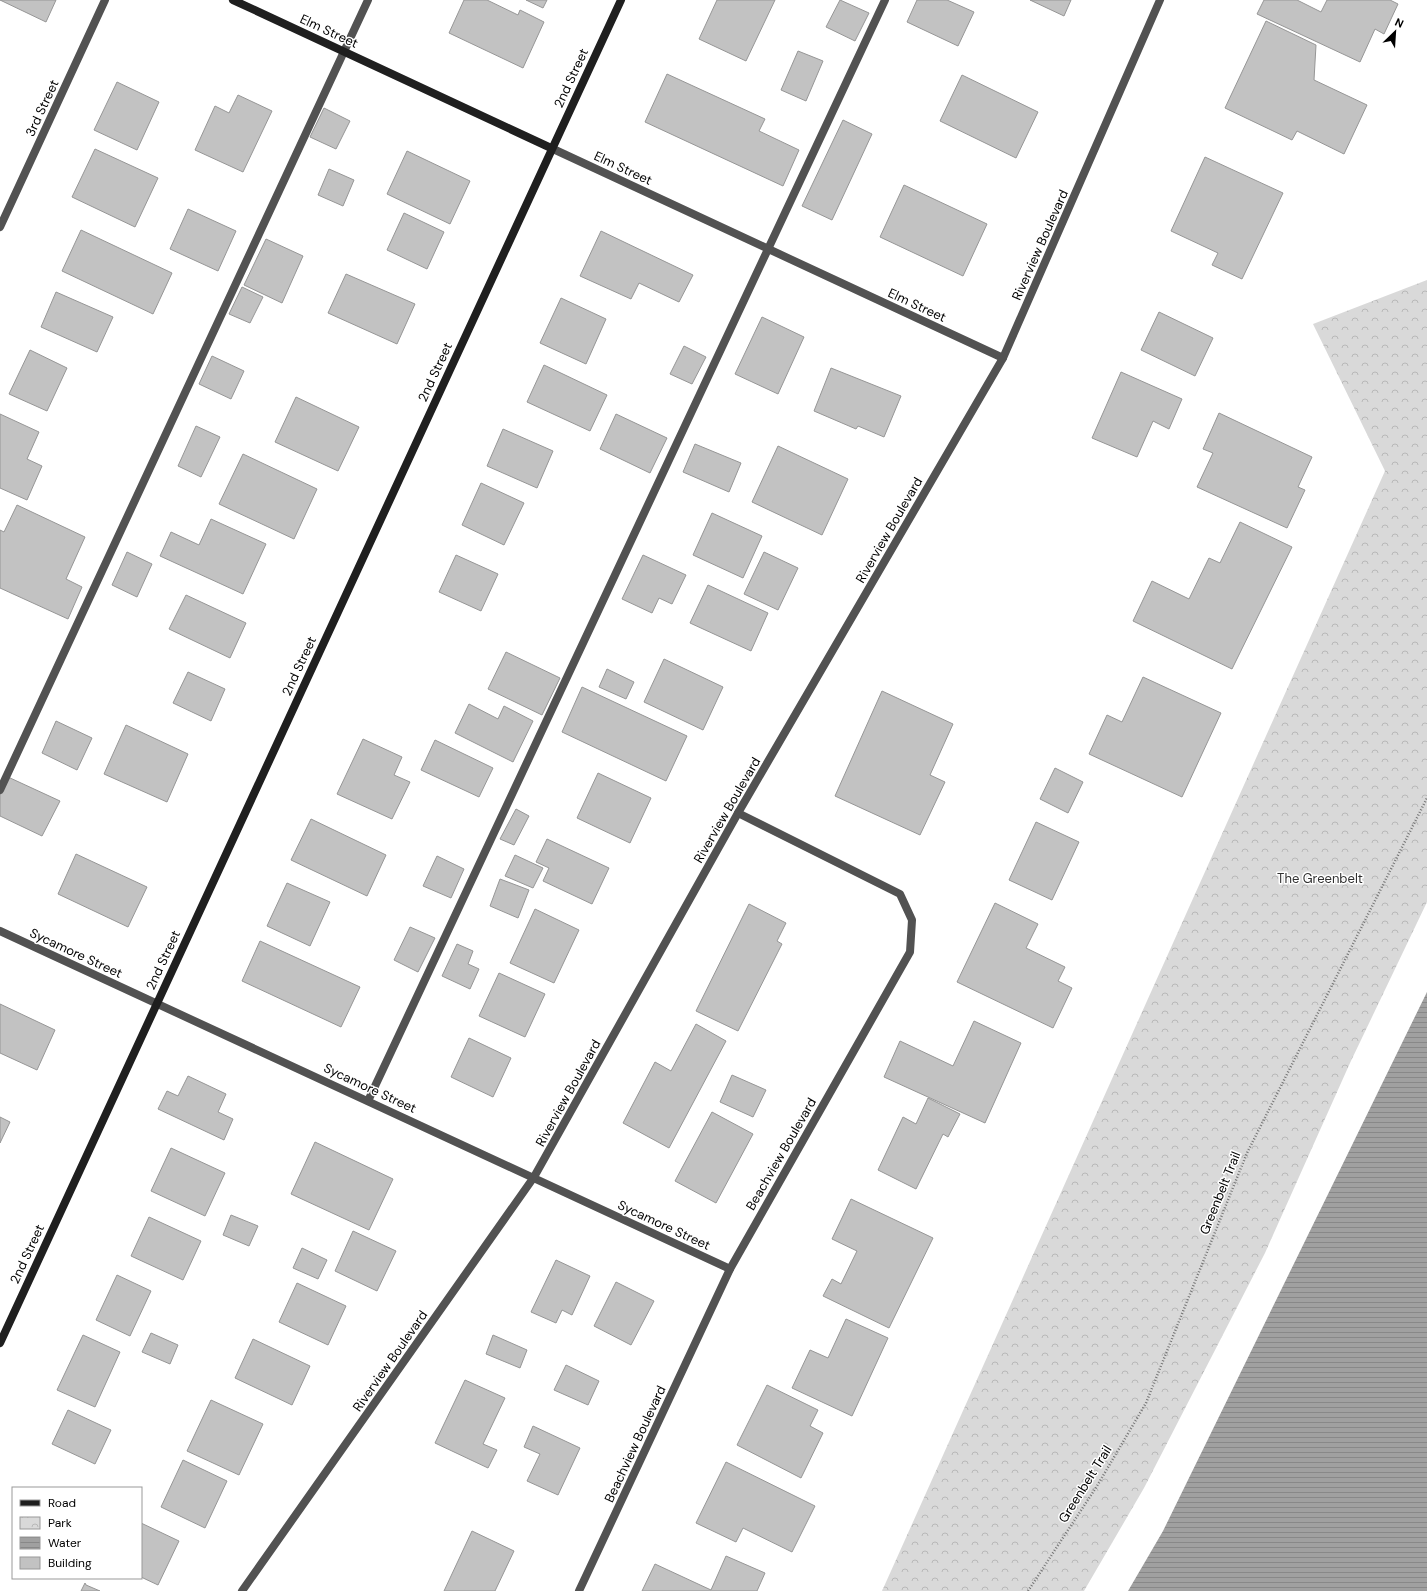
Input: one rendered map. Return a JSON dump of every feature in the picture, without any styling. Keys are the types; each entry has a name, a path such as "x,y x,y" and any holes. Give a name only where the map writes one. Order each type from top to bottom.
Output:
{"street":[{"name":"3rd Street","path":"0,227 105,0"},
{"name":"Elm Street","path":"233,0 1003,358"},
{"path":"0,790 368,0"},
{"name":"2nd Street","path":"0,1343 620,0"},
{"path":"368,1101 885,0"},
{"name":"Riverview Boulevard","path":"242,1591 534,1177 738,813 1003,358 1160,0"},
{"name":"Beachview Boulevard","path":"578,1591 730,1269 910,952 912,920 900,894 738,813"},
{"name":"Sycamore Street","path":"0,931 730,1269"}],"path":[{"name":"Greenbelt Trail","path":"1028,1591 1097,1486 1146,1403 1247,1152 1427,798"}],"green space":[{"name":"The Greenbelt","path":"1427,280 1427,902 1350,1063 1265,1253 1144,1488 1084,1591 882,1591 1385,471 1313,324"}],"water":[{"path":"1427,992 1427,1591 1128,1591 1163,1531"}],"building":[{"path":"0,0 56,0 46,22"},
{"path":"464,0 487,0 518,15 520,10 544,22 523,68 449,33"},
{"path":"526,0 547,0 543,8"},
{"path":"717,0 775,0 746,61 699,39"},
{"path":"840,0 869,13 855,41 826,27"},
{"path":"917,0 947,0 974,12 958,46 907,22"},
{"path":"1030,0 1071,0 1064,16"},
{"path":"1264,0 1297,0 1321,12 1327,0 1390,0 1398,4 1384,34 1375,29 1360,62 1257,14"},
{"path":"1266,21 1316,45 1314,80 1367,105 1344,154 1297,131 1292,140 1225,108"},
{"path":"798,51 823,61 806,101 781,90"},
{"path":"667,74 765,119 759,131 799,150 783,186 645,122"},
{"path":"962,75 1038,112 1016,158 940,121"},
{"path":"117,82 159,102 137,150 94,130"},
{"path":"238,95 272,111 243,172 195,150 215,106 229,113"},
{"path":"324,108 350,121 336,149 310,137"},
{"path":"843,120 872,134 832,220 802,206"},
{"path":"95,149 158,178 135,227 72,197"},
{"path":"407,151 470,181 450,224 387,194"},
{"path":"1205,157 1283,193 1242,279 1212,265 1218,253 1171,231"},
{"path":"329,169 354,180 343,206 318,195"},
{"path":"904,185 987,224 963,276 880,237"},
{"path":"188,209 236,231 218,271 170,249"},
{"path":"404,213 444,232 427,269 387,250"},
{"path":"81,230 172,273 153,314 62,271"},
{"path":"601,231 693,275 679,302 639,283 631,299 580,276"},
{"path":"266,239 303,256 282,303 244,285"},
{"path":"346,274 415,304 397,344 328,313"},
{"path":"242,287 263,297 250,323 229,314"},
{"path":"56,292 113,317 97,352 41,327"},
{"path":"561,298 606,319 586,364 540,343"},
{"path":"1159,312 1213,338 1195,376 1141,350"},
{"path":"762,317 804,337 778,394 735,374"},
{"path":"684,346 706,357 692,384 670,374"},
{"path":"30,350 67,368 47,411 9,394"},
{"path":"212,356 244,371 231,399 199,384"},
{"path":"544,365 607,395 590,431 527,402"},
{"path":"831,368 901,396 884,437 858,426 856,429 814,411"},
{"path":"1121,372 1182,399 1169,429 1153,421 1137,457 1092,438"},
{"path":"296,397 359,427 338,471 275,442"},
{"path":"1219,413 1312,457 1298,487 1305,490 1287,528 1197,487 1213,453 1203,449"},
{"path":"0,414 39,432 27,459 42,466 27,500 0,488"},
{"path":"616,414 667,438 650,473 600,449"},
{"path":"196,426 220,437 201,477 178,466"},
{"path":"503,429 553,451 537,488 487,466"},
{"path":"695,444 741,463 729,492 683,472"},
{"path":"778,446 848,479 822,535 752,502"},
{"path":"243,454 317,489 294,539 219,504"},
{"path":"481,483 524,503 504,545 462,525"},
{"path":"17,505 85,537 66,579 82,587 68,619 0,588 0,530 4,532"},
{"path":"712,513 762,536 743,578 693,555"},
{"path":"211,519 266,544 243,594 160,556 171,532 199,545"},
{"path":"1240,522 1292,547 1232,669 1133,621 1152,581 1189,599 1209,558 1220,563"},
{"path":"127,552 152,564 137,597 112,585"},
{"path":"764,552 798,568 778,610 744,594"},
{"path":"456,555 498,574 481,611 439,592"},
{"path":"643,555 686,575 672,604 659,598 652,613 622,599"},
{"path":"708,585 768,613 751,651 690,623"},
{"path":"186,595 246,623 230,658 169,629"},
{"path":"506,652 560,678 542,715 488,689"},
{"path":"664,659 723,687 703,730 644,702"},
{"path":"607,669 634,682 626,699 599,687"},
{"path":"188,672 225,689 211,721 173,703"},
{"path":"1143,677 1221,713 1182,797 1089,754 1107,715 1122,722"},
{"path":"582,687 687,736 666,781 562,732"},
{"path":"882,691 953,724 930,775 945,782 920,835 835,796"},
{"path":"469,704 498,719 504,706 533,721 513,762 455,733"},
{"path":"56,721 92,738 77,770 42,753"},
{"path":"126,725 188,754 167,802 104,774"},
{"path":"363,739 402,757 394,775 410,782 392,819 337,794"},
{"path":"435,740 493,768 479,797 421,770"},
{"path":"1055,768 1083,782 1068,813 1040,799"},
{"path":"598,773 651,798 630,843 577,818"},
{"path":"8,777 60,801 42,836 0,816 0,794"},
{"path":"516,809 529,816 514,845 500,839"},
{"path":"311,819 386,855 367,896 291,860"},
{"path":"1036,822 1079,842 1052,900 1009,880"},
{"path":"547,839 609,868 592,904 543,881 549,868 536,862"},
{"path":"76,854 147,887 128,927 58,894"},
{"path":"515,855 543,868 533,888 505,876"},
{"path":"437,856 464,869 451,898 423,886"},
{"path":"500,879 529,890 518,918 490,906"},
{"path":"287,883 330,902 310,946 267,926"},
{"path":"995,903 1038,924 1026,948 1065,967 1058,981 1072,988 1053,1028 957,982"},
{"path":"749,904 786,923 777,941 782,944 738,1031 696,1011"},
{"path":"535,909 579,930 554,983 510,963"},
{"path":"410,927 435,938 418,972 394,960"},
{"path":"260,941 360,987 341,1027 242,981"},
{"path":"457,944 473,951 468,964 479,969 470,989 442,976"},
{"path":"499,973 545,994 525,1037 479,1016"},
{"path":"0,1004 55,1030 37,1070 0,1053"},
{"path":"974,1021 1021,1043 985,1123 884,1077 900,1041 953,1066"},
{"path":"696,1024 726,1041 669,1148 623,1123 655,1062 671,1071"},
{"path":"469,1038 511,1058 493,1097 451,1077"},
{"path":"732,1075 766,1090 753,1117 720,1102"},
{"path":"188,1076 226,1094 218,1112 233,1119 224,1140 158,1109 167,1091 178,1096"},
{"path":"928,1098 960,1114 948,1137 943,1134 916,1189 878,1170 903,1117 916,1124"},
{"path":"712,1112 753,1134 716,1203 675,1181"},
{"path":"0,1117 10,1122 0,1143"},
{"path":"315,1142 393,1179 369,1230 291,1194"},
{"path":"171,1148 225,1173 205,1216 151,1191"},
{"path":"851,1199 933,1238 889,1328 823,1296 832,1279 841,1284 857,1251 832,1239"},
{"path":"231,1215 258,1226 249,1246 223,1235"},
{"path":"149,1217 201,1241 183,1280 131,1256"},
{"path":"353,1231 396,1251 377,1291 335,1271"},
{"path":"302,1248 327,1260 318,1279 293,1268"},
{"path":"556,1260 590,1276 572,1315 562,1310 556,1323 531,1312"},
{"path":"117,1275 151,1291 130,1336 96,1320"},
{"path":"616,1282 654,1301 631,1345 594,1326"},
{"path":"297,1283 346,1306 328,1345 279,1322"},
{"path":"846,1319 888,1338 852,1416 792,1388 810,1350 828,1358"},
{"path":"151,1333 178,1345 170,1364 142,1352"},
{"path":"83,1335 120,1352 95,1407 57,1390"},
{"path":"493,1335 527,1350 520,1368 486,1354"},
{"path":"253,1339 310,1366 292,1405 235,1378"},
{"path":"566,1365 599,1381 588,1405 554,1390"},
{"path":"465,1380 505,1398 483,1444 497,1450 488,1468 435,1443"},
{"path":"767,1385 818,1410 810,1426 823,1433 801,1478 737,1445"},
{"path":"211,1400 263,1424 239,1475 187,1451"},
{"path":"68,1410 111,1430 95,1464 52,1444"},
{"path":"533,1426 580,1448 558,1495 527,1481 540,1454 524,1447"},
{"path":"183,1460 227,1481 205,1528 161,1507"},
{"path":"726,1462 815,1506 792,1552 743,1528 736,1542 696,1523"},
{"path":"142,1523 179,1541 158,1585 142,1577"},
{"path":"472,1531 514,1551 495,1591 444,1591"},
{"path":"726,1556 765,1573 757,1591 642,1591 655,1564 711,1590"},
{"path":"85,1583 86,1585 100,1591 81,1591"}]}
